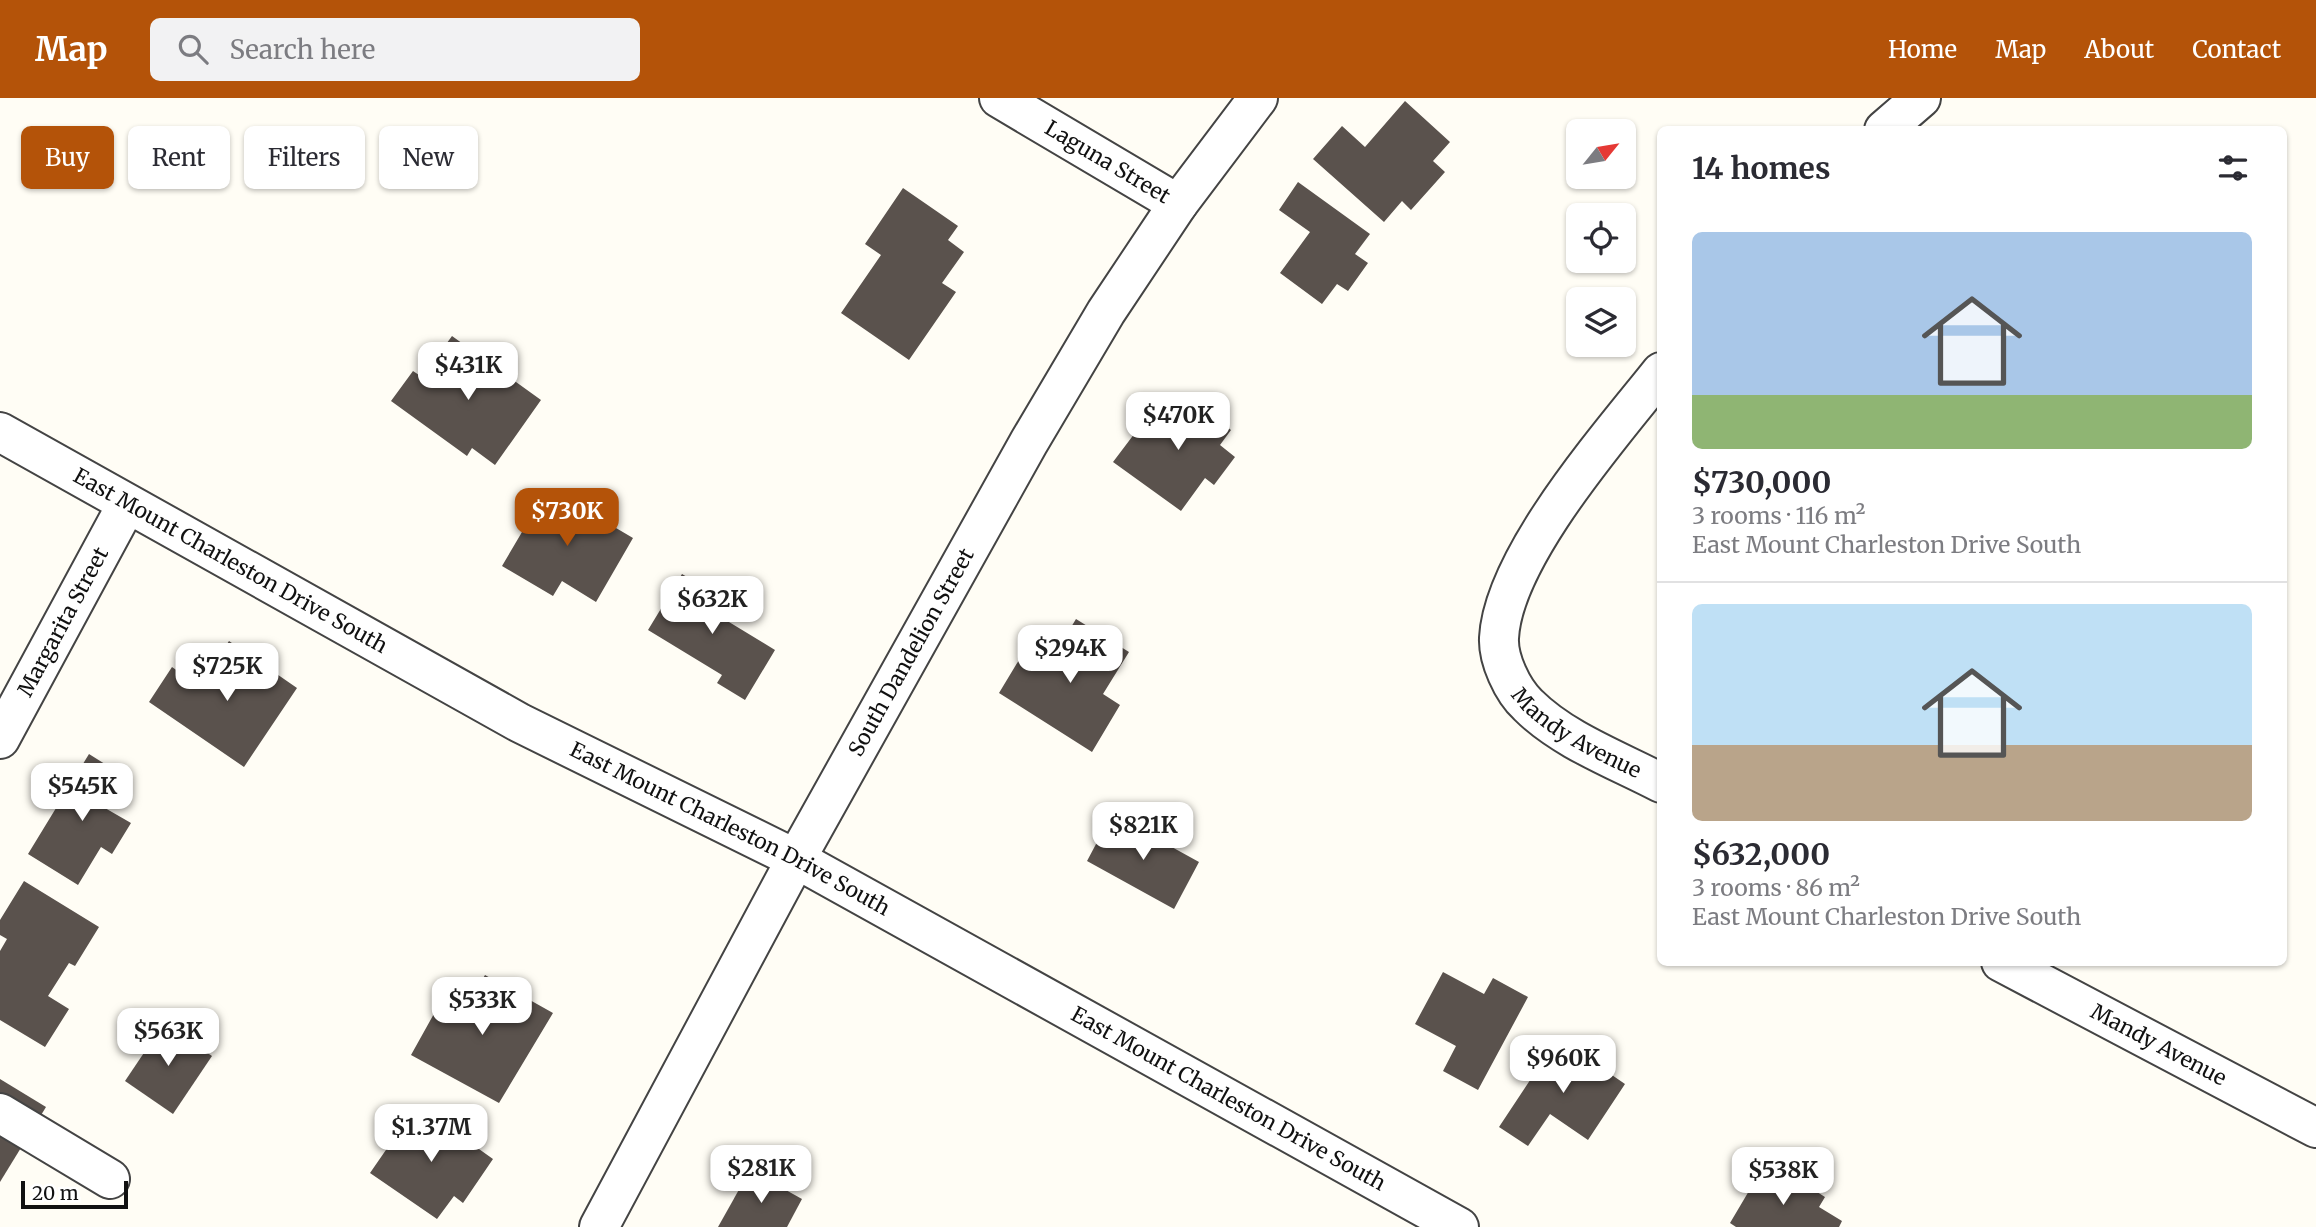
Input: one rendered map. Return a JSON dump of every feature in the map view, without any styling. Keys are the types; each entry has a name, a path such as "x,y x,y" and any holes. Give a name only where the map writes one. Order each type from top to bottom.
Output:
{"street":[{"name":"Laguna Street","path":"999,98 1178,204"},
{"name":"South Dandelion Street","path":"599,1227 796,859 1029,442 1106,312 1178,204 1258,98"},
{"path":"1889,126 1921,98"},
{"name":"Mandy Avenue","path":"1657,377 1562,498 1507,593 1499,639 1505,670 1526,704 1561,730 1657,781"},
{"name":"East Mount Charleston Drive South","path":"0,432 520,723 796,859 1459,1227"},
{"name":"Margarita Street","path":"0,739 127,504"},
{"name":"Mandy Avenue","path":"2009,966 2316,1128"},
{"path":"0,1113 110,1179"}],"building":[{"path":"1405,101 1450,142 1433,161 1445,172 1411,210 1402,201 1384,222 1313,159 1342,126 1365,147"},
{"path":"1298,182 1370,234 1355,254 1368,263 1348,291 1337,284 1322,304 1280,273 1310,232 1279,210"},
{"path":"903,188 958,226 948,240 964,252 942,283 956,292 909,360 841,313 881,255 865,244"},
{"path":"452,336 541,400 495,465 472,448 467,456 391,401 413,371 422,377"},
{"path":"1181,392 1231,430 1220,445 1235,457 1214,485 1205,478 1181,511 1113,462 1141,425 1151,432"},
{"path":"548,488 633,538 596,602 562,581 553,596 502,566"},
{"path":"682,574 738,607 729,622 775,650 745,700 717,683 722,675 648,630"},
{"path":"1076,619 1129,652 1103,694 1120,705 1092,752 999,693 1025,650 1048,665"},
{"path":"229,641 297,688 244,767 149,702 172,667 199,686"},
{"path":"89,754 124,776 105,808 131,823 112,854 101,847 78,885 28,854"},
{"path":"1112,814 1199,862 1174,909 1087,861"},
{"path":"24,881 99,927 75,966 69,963 48,996 69,1009 45,1047 0,1020 0,951 7,939 0,935 0,920"},
{"path":"1443,972 1484,994 1493,978 1528,997 1478,1090 1443,1071 1456,1046 1415,1024"},
{"path":"485,975 553,1013 499,1103 411,1055 450,985 472,997"},
{"path":"164,1023 212,1056 173,1114 125,1081"},
{"path":"1558,1038 1625,1084 1588,1140 1550,1114 1528,1146 1499,1127"},
{"path":"0,1079 46,1107 0,1182"},
{"path":"417,1105 493,1159 463,1203 454,1196 437,1219 370,1173"},
{"path":"750,1170 802,1199 787,1227 718,1227"},
{"path":"1759,1174 1787,1191 1795,1178 1825,1197 1819,1207 1842,1221 1839,1227 1736,1227 1730,1223"}]}
